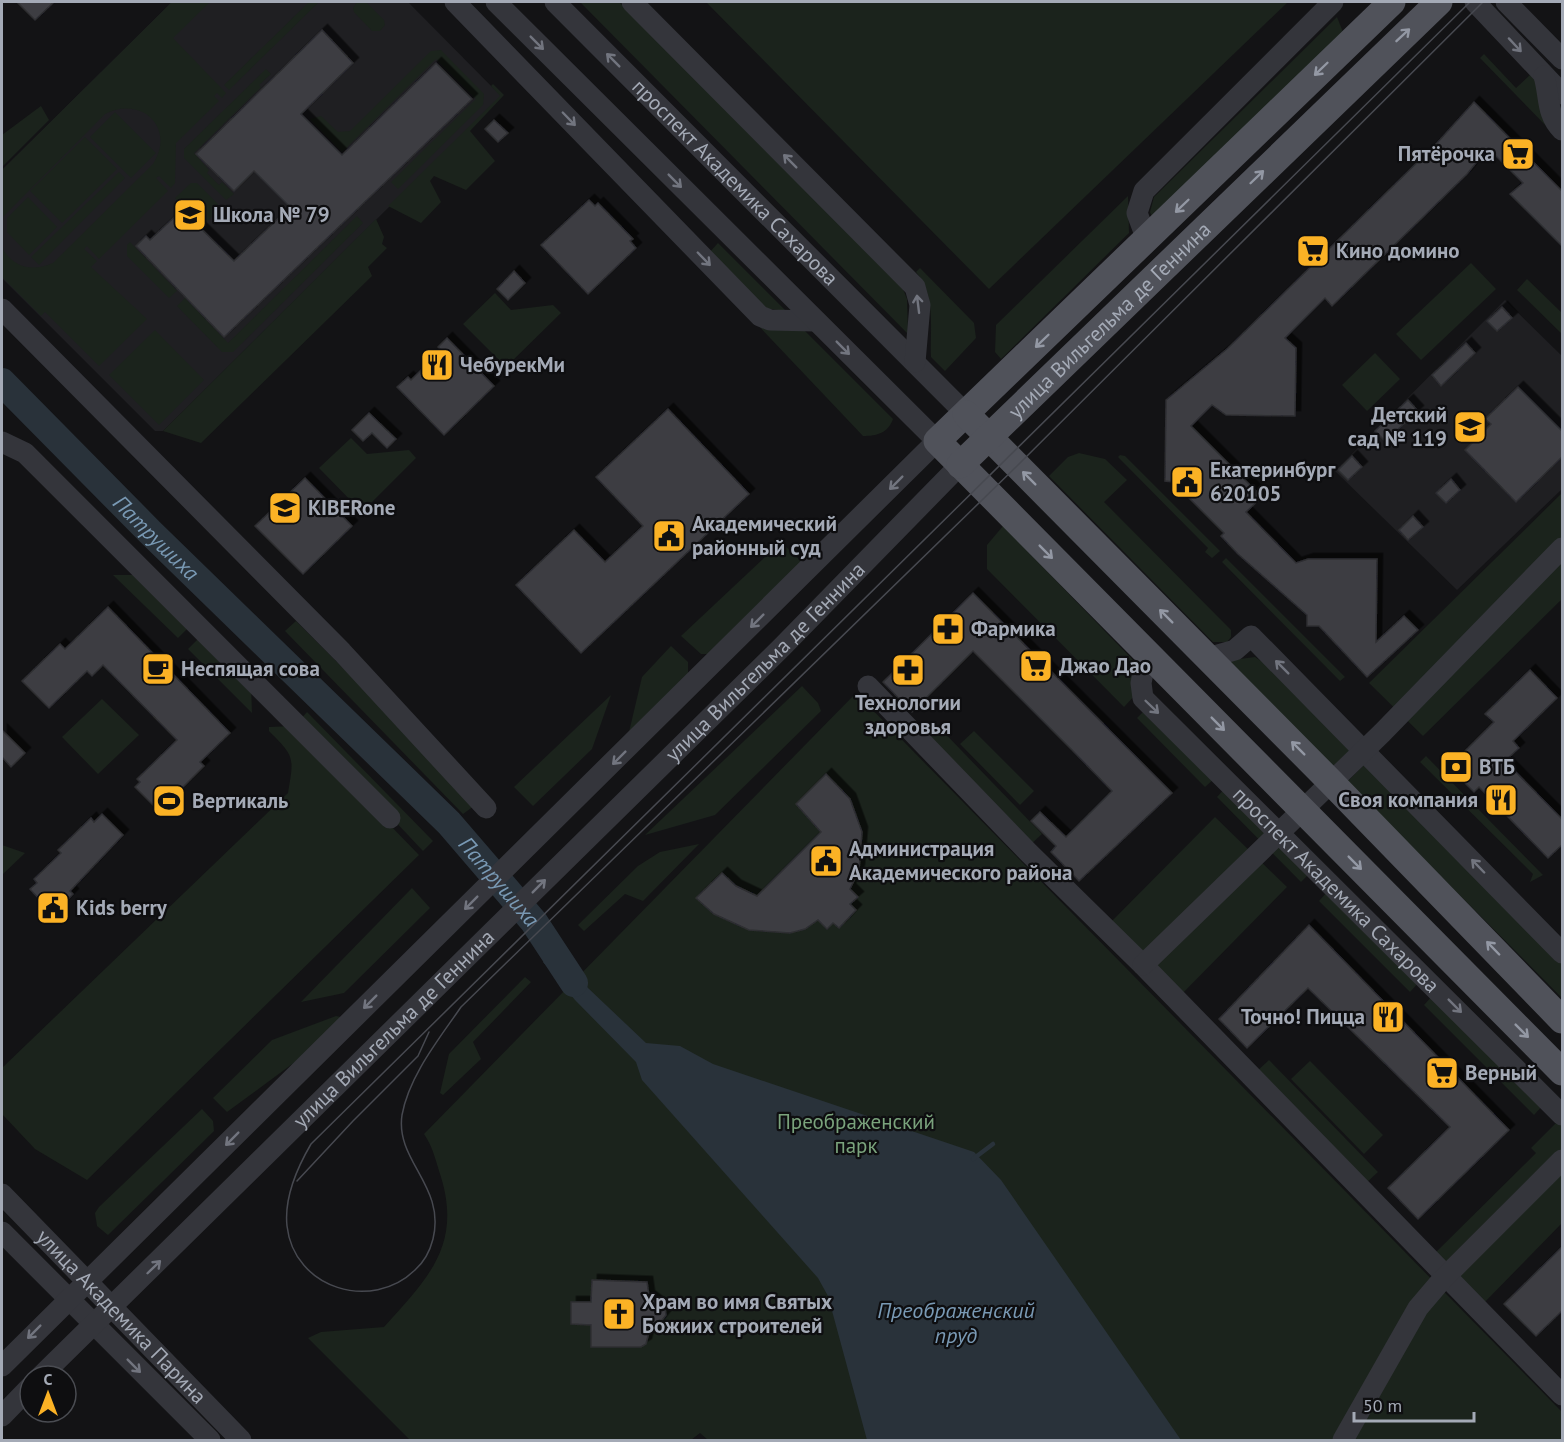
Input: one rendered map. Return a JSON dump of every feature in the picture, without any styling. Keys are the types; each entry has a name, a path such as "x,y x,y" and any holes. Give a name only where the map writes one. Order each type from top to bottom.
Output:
{"main road":[{"name":"улица Вильгельма де Геннина","path":"936,441 1392,2"},
{"name":"улица Вильгельма де Геннина","path":"960,465 1439,2"},
{"name":"проспект Академика Сахарова","path":"966,414 1563,1020"},
{"name":"проспект Академика Сахарова","path":"936,441 1563,1072"}],"street":[{"path":"455,2 760,316 770,320 815,321"},
{"name":"проспект Академика Сахарова","path":"496,2 936,441"},
{"name":"проспект Академика Сахарова","path":"555,2 966,414"},
{"path":"632,2 915,287 920,305 915,362"},
{"name":"улица Вильгельма де Геннина","path":"1147,240 1137,213 1144,191 1333,2"},
{"path":"1476,2 1563,94"},
{"path":"1506,2 1563,59"},
{"path":"1544,76 1549,111 1553,120 1563,130"},
{"path":"2,309 342,652 486,808"},
{"name":"улица Вильгельма де Геннина","path":"2,1366 936,441"},
{"path":"2,442 25,453 390,818"},
{"name":"улица Вильгельма де Геннина","path":"53,1364 598,828 960,465"},
{"path":"1143,965 1364,749 1563,548"},
{"path":"1207,658 1235,650 1251,636 1563,953"},
{"name":"проспект Академика Сахарова","path":"1147,653 1141,683 1143,698 1563,1115"},
{"path":"868,686 1029,853 1143,965 1445,1277 1563,1395"},
{"path":"1343,1440 1418,1308 1445,1277 1563,1161"},
{"name":"улица Академика Парина","path":"2,1194 241,1440"},
{"name":"улица Академика Парина","path":"2,1232 210,1440"},
{"path":"2,1416 18,1399"}],"shaded area":[{"name":"Школа № 79","path":"172,2 408,2 501,96 163,431 155,431 2,278 2,170"},
{"name":"Детский сад № 119","path":"1505,300 1562,356 1562,489 1457,590 1335,471"}],"green space":[{"path":"172,2 210,2 173,38 226,93 222,98 217,93 214,96 219,101 176,143 175,183 171,188 159,176 156,178 168,191 99,259 87,246 84,249 97,261 91,267 147,319 99,366 45,312 41,316 2,277 2,248 12,260 24,266 38,267 53,263 153,164 159,151 158,127 152,118 143,112 131,109 119,109 105,114 2,218 2,170"},
{"path":"309,2 319,2 229,90 224,85"},
{"path":"357,2 366,2 384,20 385,25 380,31 372,31 354,12 353,8"},
{"path":"580,2 619,2 903,289 907,299 908,334"},
{"path":"706,2 1288,2 989,289"},
{"path":"1337,17 1343,32 1154,221 1150,212 1154,197"},
{"path":"441,50 484,94 483,105 398,189 391,182 476,99 436,59 342,152 310,119 321,116 338,132 350,131 431,51"},
{"path":"1484,54 1516,88 1530,75 1536,80 1548,128 1480,58"},
{"path":"266,69 271,74 259,85 261,87 194,153 209,170 207,173 219,185 222,182 234,194 226,200 184,158 184,149"},
{"path":"493,84 504,95 470,131 495,161 466,190 434,176 430,181 441,202 421,223 388,206 500,96 491,86"},
{"path":"41,106 49,120 2,167 2,135"},
{"path":"115,112 156,153 131,178 90,137"},
{"path":"85,137 117,169 62,223 30,191"},
{"path":"119,172 125,178 39,265 31,257"},
{"path":"191,183 197,183 218,204 218,211 202,226 175,198"},
{"path":"1128,196 1129,233 1001,359 995,352 996,325"},
{"path":"28,197 57,227 29,255 7,232 7,218"},
{"path":"357,216 363,223 233,352 222,352 177,306 185,298 228,343"},
{"path":"376,219 384,237 382,244 387,248 368,267 372,276 201,443 163,431"},
{"path":"130,242 177,291 169,298 127,256 127,245"},
{"path":"718,243 786,311 762,308 708,254"},
{"path":"1471,263 1496,289 1421,360 1396,334"},
{"path":"920,268 974,323 976,338 945,371 931,357 931,312 927,290 916,272"},
{"path":"1527,279 1562,313 1562,334 1517,290"},
{"path":"495,293 511,310 553,305 561,313 506,367 463,324"},
{"path":"755,322 805,331 893,419 888,428 877,434 863,436"},
{"path":"155,330 204,380 159,425 109,375"},
{"path":"1375,353 1400,379 1367,411 1342,385"},
{"path":"351,438 367,454 409,450 416,458 362,512 319,468"},
{"path":"1079,453 1105,459 1127,480 1104,502 1231,630 1231,637 1227,642 1213,642 1049,476 1068,457"},
{"path":"1125,456 1220,551 1212,558 1205,552 1208,548 1118,457"},
{"path":"1562,493 1562,599 1423,736 1369,683"},
{"path":"1003,526 1133,660 1137,693 1124,707 987,569 987,545"},
{"path":"781,542 803,563 711,654 701,654 681,636"},
{"path":"1226,558 1345,677 1340,681 1222,562"},
{"path":"113,575 141,575 191,625 178,638"},
{"path":"296,621 478,803 463,814 285,631"},
{"path":"201,636 251,685 252,713 188,649"},
{"path":"671,646 688,662 688,675 629,732 642,677"},
{"path":"1255,657 1264,663 1350,750 1333,767 1230,664 1232,660"},
{"path":"802,686 818,703 821,711 715,815 645,835"},
{"name":"Преображенский парк","path":"856,693 1562,1412 1562,1440 708,1440 700,1433 691,1440 410,1440 308,1338 321,1332 384,1327 414,1293 436,1260 444,1242 447,1223 446,1201 441,1177 432,1149 424,1134"},
{"path":"611,695 592,749 533,806 514,787"},
{"path":"102,699 139,735 98,774 62,737"},
{"path":"1147,708 1216,777 1205,787 1137,718"},
{"path":"307,712 433,841 423,851 300,720"},
{"path":"934,722 1042,834 1029,846 920,736"},
{"path":"294,726 419,855 87,1180 35,1149 2,1114 2,1068 288,793 290,758 284,747 269,731 269,727"},
{"path":"974,731 1034,791 1020,805 960,744"},
{"path":"1426,756 1543,875 1530,882 1533,874 1420,762"},
{"path":"1365,764 1562,963 1562,998 1347,782"},
{"path":"1226,787 1310,873 1301,882 1217,797"},
{"path":"1215,817 1287,887 1179,997 1108,925"},
{"path":"699,844 643,901 625,894 584,931 578,925 638,866 660,852"},
{"path":"2,845 25,853 2,875"},
{"path":"412,888 430,908 344,993 301,1002"},
{"path":"1328,891 1419,982 1410,992 1319,901"},
{"path":"525,977 531,982 473,1042 481,1059 443,1095 440,1093 449,1054"},
{"path":"1433,995 1544,1104 1534,1115 1424,1005"},
{"path":"336,1016 341,1017 299,1059 227,1112 213,1098 272,1040"},
{"path":"1269,1060 1378,1172 1365,1184 1254,1074"},
{"path":"1310,1061 1383,1135 1364,1154 1291,1079"},
{"path":"202,1109 213,1121 214,1131 108,1235 97,1226 95,1213 99,1207"},
{"path":"1560,1119 1562,1121 1562,1223 1481,1306 1430,1258 1536,1153 1531,1148"}],"water":[{"name":"Преображенский пруд","path":"559,946 588,988 646,1043 680,1046 713,1064 974,1152 1001,1180 1181,1440 867,1440 828,1296 818,1278 642,1080 636,1062 575,1000 543,962"}],"building":[{"path":"17,2 54,2 35,20"},
{"path":"322,30 353,63 301,114 342,155 436,63 472,99 224,337 136,246 146,236 150,240 182,210 234,261 290,207 254,171 234,191 196,154"},
{"path":"1474,102 1563,192 1563,247 1510,194 1523,183 1488,148 1467,174 1332,306 1325,298 1285,338 1296,348 1295,416 1226,415 1212,405 1191,426 1262,497 1246,512 1296,563 1308,559 1377,559 1376,642 1404,616 1418,630 1367,677 1319,626 1307,626 1307,615 1238,554 1221,536 1224,533 1173,482 1165,481 1166,400 1228,348 1437,143"},
{"path":"494,120 508,133 498,142 485,129"},
{"path":"589,200 595,206 598,203 633,239 630,241 636,248 588,294 541,245"},
{"path":"514,271 525,283 508,300 497,289"},
{"path":"1502,307 1512,318 1497,331 1487,321"},
{"path":"447,338 494,386 444,435 397,387 408,377 411,380 441,350 438,347"},
{"path":"1466,343 1475,353 1441,386 1432,375"},
{"path":"1518,387 1563,432 1563,456 1516,502 1465,450 1491,424 1485,419"},
{"path":"1408,400 1418,411 1385,441 1375,431"},
{"name":"Академический районный суд","path":"668,409 749,494 581,653 516,585 574,530 605,562 643,526 596,477"},
{"path":"369,413 396,439 387,448 372,433 363,441 352,430"},
{"path":"1352,456 1362,467 1348,480 1338,470"},
{"path":"305,478 352,526 303,574 255,526"},
{"path":"1451,479 1460,490 1446,503 1436,493"},
{"path":"1413,516 1423,527 1408,540 1399,530"},
{"path":"973,593 1172,793 1079,881 1051,852 1056,846 1031,821 1040,812 1066,837 1112,791 1072,750 973,651 912,712 883,682"},
{"path":"108,607 230,733 200,762 204,766 159,811 135,787 140,782 137,779 177,740 103,665 92,676 87,671 49,708 22,681 60,644 65,649"},
{"path":"1530,670 1557,698 1513,741 1519,748 1505,761 1563,820 1563,844 1548,858 1479,787 1474,792 1449,767 1494,722 1485,714"},
{"path":"2,730 25,753 11,767 2,757"},
{"name":"Администрация Академического района","path":"826,774 850,799 862,832 859,870 850,889 858,897 850,904 856,910 839,928 833,923 827,929 818,920 805,929 790,933 749,930 714,914 696,898 722,873 736,886 757,896 821,832 796,804"},
{"path":"102,814 123,835 70,891 73,894 60,908 57,905 50,911 30,889 37,883 34,879 61,853 58,850 91,818 94,822"},
{"path":"1309,925 1509,1130 1418,1219 1388,1188 1450,1127 1308,988 1247,1048 1219,1019"},
{"path":"1563,1246 1563,1310 1536,1336 1504,1304"},
{"name":"Храм во имя Святых Божиих строителей","path":"592,1280 647,1282 649,1296 665,1308 666,1315 655,1329 649,1332 646,1344 641,1347 591,1347 591,1325 571,1324 571,1302 591,1302"}],"waterway":[{"name":"Патрушиха","path":"2,382 150,532 449,823 534,922 574,983"},
{"path":"973,1159 993,1144"}],"tram line":[{"path":"1470,2 311,1144 293,1183 288,1205 287,1226 293,1248 304,1265 319,1279 338,1287 357,1291 378,1290 397,1283 424,1260 433,1239 435,1220 433,1204 406,1146 402,1131 402,1115 418,1072 461,1007 1017,466 1483,2"},
{"path":"297,1181 418,1056 429,1032"}],"place":[{"name":"Пятёрочка","path":"1518,154"},
{"name":"Школа № 79","path":"190,215"},
{"name":"Кино домино","path":"1313,251"},
{"name":"ЧебурекМи","path":"437,365"},
{"name":"Детский сад № 119","path":"1470,427"},
{"name":"Екатеринбург 620105","path":"1187,482"},
{"name":"KIBERone","path":"285,508"},
{"name":"Академический районный суд","path":"669,536"},
{"name":"Фармика","path":"948,629"},
{"name":"Джао Дао","path":"1036,666"},
{"name":"Неспящая сова","path":"158,669"},
{"name":"Технологии здоровья","path":"908,670"},
{"name":"ВТБ","path":"1456,767"},
{"name":"Своя компания","path":"1501,800"},
{"name":"Вертикаль","path":"169,801"},
{"name":"Администрация Академического района","path":"826,861"},
{"name":"Kids berry","path":"53,908"},
{"name":"Точно! Пицца","path":"1388,1017"},
{"name":"Верный","path":"1442,1073"},
{"name":"Храм во имя Святых Божиих строителей","path":"619,1314"}]}
